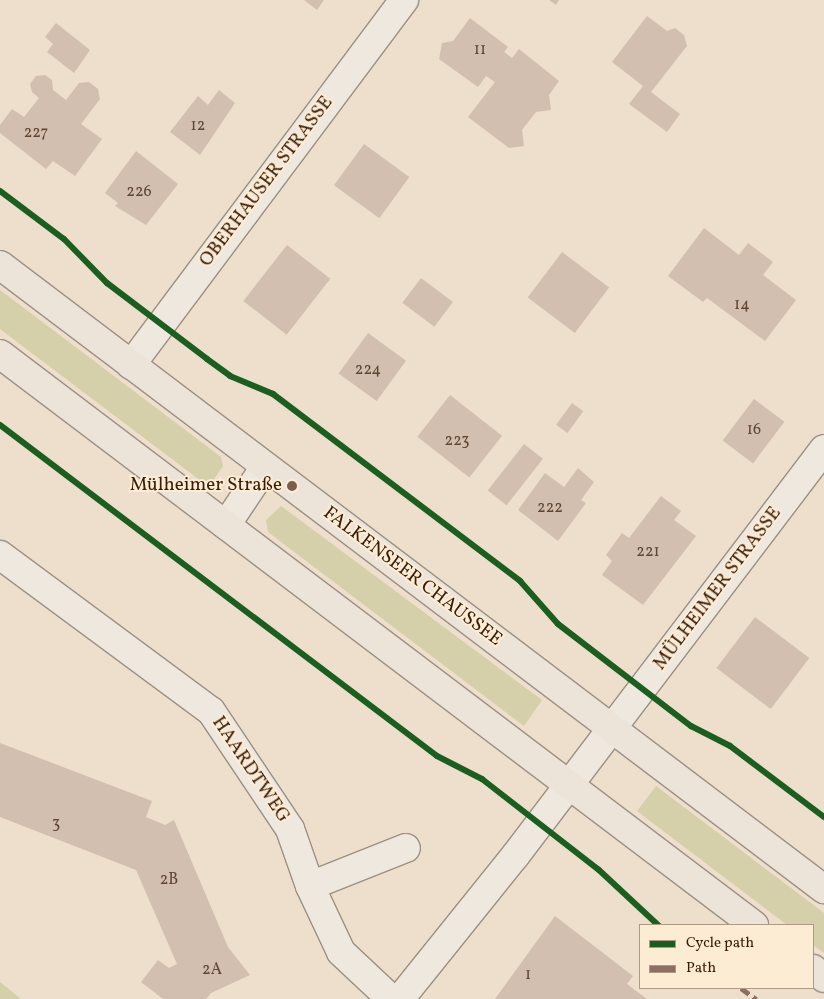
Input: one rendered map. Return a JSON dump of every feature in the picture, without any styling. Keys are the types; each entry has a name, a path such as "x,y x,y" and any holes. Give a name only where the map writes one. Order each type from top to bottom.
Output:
{"main road":[{"name":"FALKENSEER CHAUSSEE","path":"0,265 824,889"},
{"path":"0,354 753,924"}],"street":[{"name":"OBERHAUSER STRASSE","path":"131,365 404,0"},
{"name":"MÜLHEIMER STRASSE","path":"400,999 570,785 824,449"},
{"path":"226,525 265,466"},
{"name":"HAARDTWEG","path":"0,555 211,711 286,821 310,886 341,952 391,999"},
{"path":"310,886 406,848"}],"shaded area":[{"path":"0,290 221,457 223,466 212,482 201,481 0,329"},
{"path":"281,506 542,700 524,726 268,532 266,520"},
{"path":"656,786 824,913 824,953 814,946 814,924 786,924 637,811"},
{"path":"0,982 21,999 0,999"}],"building":[{"path":"304,0 324,0 317,10"},
{"path":"549,0 559,0 556,5"},
{"path":"647,16 667,31 675,28 684,35 687,46 651,92 680,114 667,132 629,104 643,86 612,62"},
{"path":"470,18 508,47 504,52 512,58 519,49 559,81 549,95 551,110 536,112 522,130 524,146 509,148 468,117 495,82 486,76 478,87 439,59 442,43 453,41"},
{"path":"56,23 90,50 74,73 47,52 53,44 45,37"},
{"path":"45,75 52,80 53,90 66,100 79,83 89,82 98,89 100,99 81,124 102,139 75,176 53,161 46,169 0,133 0,125 12,109 24,117 39,98 32,92 30,84 36,76"},
{"path":"219,90 235,103 200,155 170,132 198,96 208,105"},
{"path":"364,144 409,177 379,218 334,185"},
{"path":"136,151 178,184 146,225 115,206 118,203 105,193"},
{"path":"704,228 739,255 748,243 773,262 763,275 796,300 765,341 707,298 703,302 668,276"},
{"path":"287,245 330,279 287,335 243,301"},
{"path":"562,252 609,288 575,333 528,298"},
{"path":"421,278 453,302 434,327 402,303"},
{"path":"368,333 406,361 377,401 339,373"},
{"path":"450,395 502,436 469,477 417,437"},
{"path":"754,399 784,422 753,463 723,441"},
{"path":"572,403 583,411 567,433 556,425"},
{"path":"524,444 543,459 507,505 488,490"},
{"path":"578,468 594,482 581,500 586,503 558,541 518,510 545,473 564,487"},
{"path":"661,496 681,511 674,520 696,536 643,605 602,575 612,561 606,555 622,533 629,538"},
{"path":"755,617 809,658 771,709 716,668"},
{"path":"0,743 152,801 146,817 165,825 174,820 228,947 250,975 211,993 206,999 163,999 141,982 158,960 169,968 177,964 136,870 0,817"},
{"path":"555,916 633,976 627,984 647,999 495,999"}],"marked path":[{"path":"742,989 756,999"}],"cycle path":[{"path":"0,191 64,239 107,283 207,359 230,376 273,394 520,581 558,624 691,726 730,746 824,817"},
{"path":"0,425 437,756 482,779 599,870 657,924"}],"place":[{"name":"Mülheimer Straße","path":"292,486"}]}
